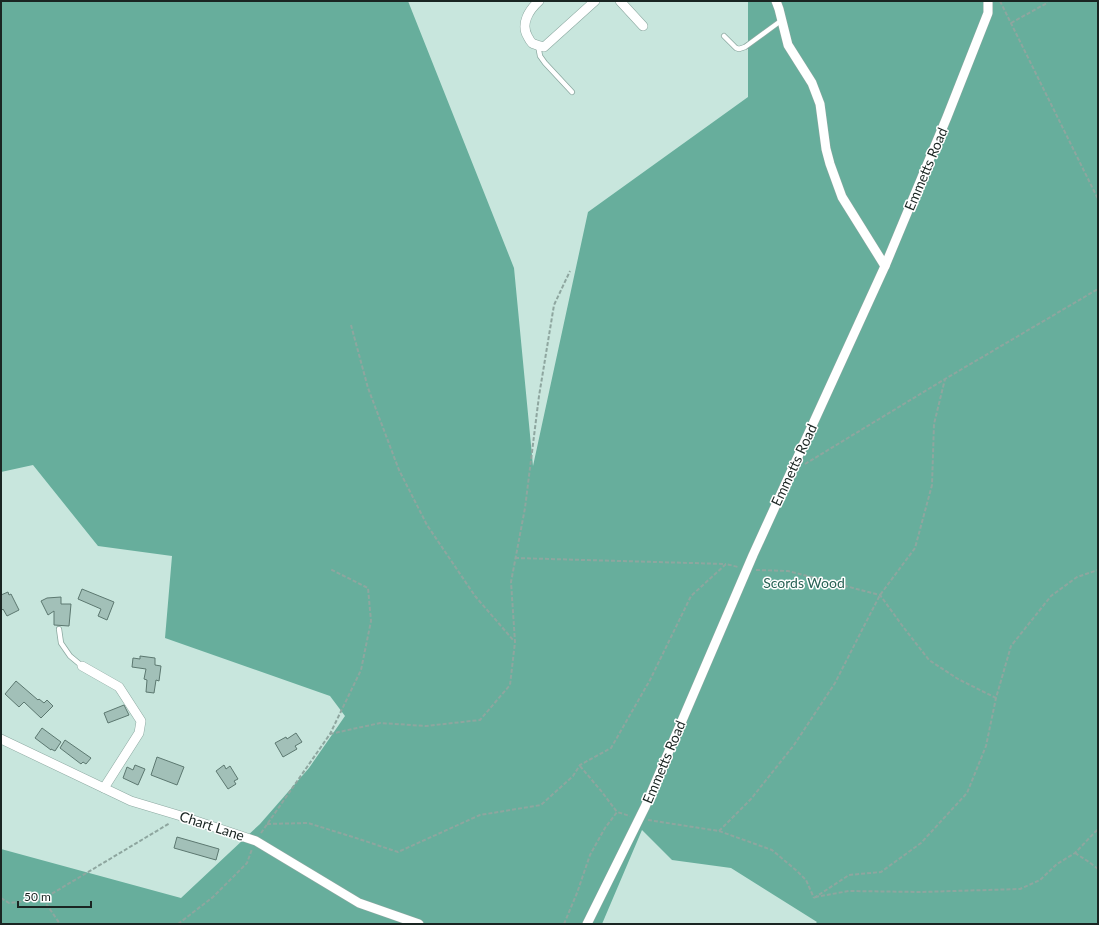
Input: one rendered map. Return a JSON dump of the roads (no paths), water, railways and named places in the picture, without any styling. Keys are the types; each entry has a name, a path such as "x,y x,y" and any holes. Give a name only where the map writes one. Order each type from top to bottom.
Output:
{"street":[{"path":"539,1 528,15 524,26 532,43 544,47 595,1"},
{"path":"620,1 643,26"},
{"path":"776,1 788,45 812,83 820,104 826,149 842,197 885,266"},
{"name":"Emmetts Road","path":"587,924 639,818 747,569 885,266 947,117 988,13 988,1"},
{"path":"82,666 120,687 141,721 139,733 104,788"},
{"name":"Chart Lane","path":"1,739 131,801 256,841 359,903 418,924"}],"lane":[{"path":"724,36 736,48 742,48 750,44 782,20"},
{"path":"538,45 540,56 545,63 572,92"},
{"path":"59,629 61,643 70,656 82,666"}],"park label":[{"name":"Scords Wood","path":"804,583"}]}
